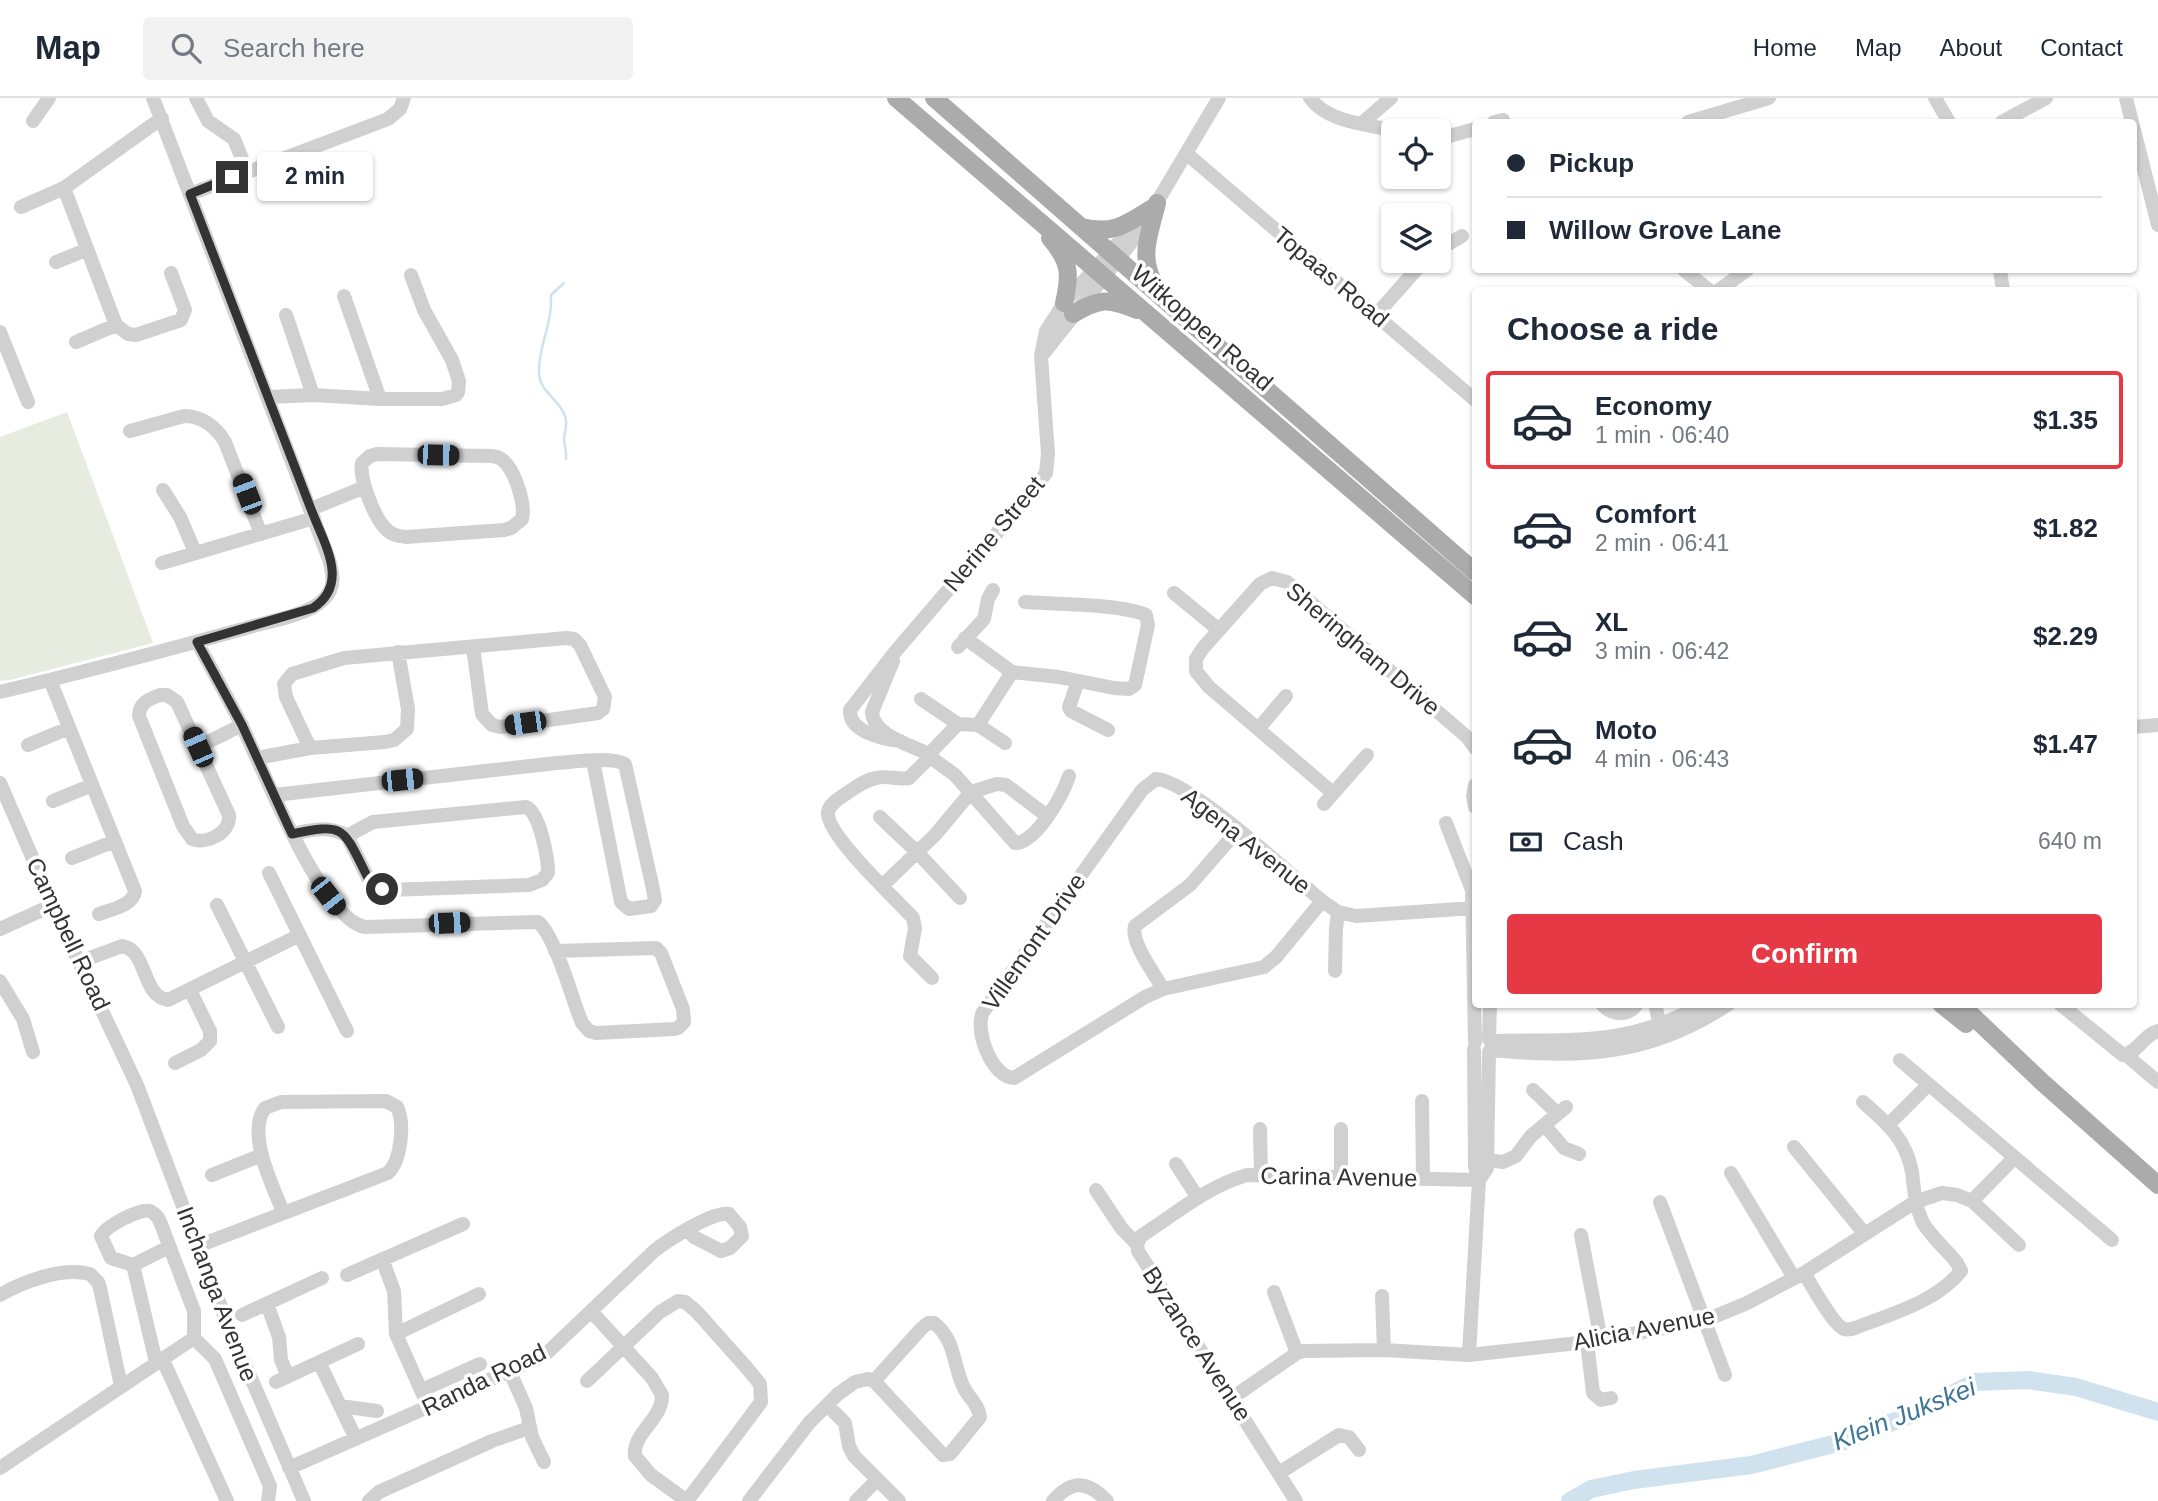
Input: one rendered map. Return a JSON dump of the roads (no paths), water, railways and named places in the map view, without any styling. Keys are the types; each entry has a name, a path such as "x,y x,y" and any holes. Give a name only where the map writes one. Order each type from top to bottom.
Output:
{"main road":[{"name":"Witkoppen Road","path":"896,98 1472,593"},
{"name":"Witkoppen Road","path":"934,98 1472,569"},
{"path":"1022,206 1057,246 1066,261 1069,275 1068,309 1100,300 1115,302 1143,313"},
{"path":"1081,227 1094,230 1116,229 1154,208"},
{"path":"1154,208 1144,258 1149,275 1168,305"},
{"path":"1946,1008 2042,1082"},
{"path":"1964,1008 2042,1082 2158,1185"}],"street":[{"path":"33,121 49,98"},
{"path":"0,692 197,642 313,608 325,599 333,582 330,559 153,98"},
{"path":"196,98 208,121 234,139 247,171"},
{"path":"190,194 388,119 400,109 404,98"},
{"path":"1154,208 1219,98"},
{"path":"1310,98 1326,113 1381,127"},
{"path":"1362,123 1391,98"},
{"path":"1698,119 1769,98"},
{"path":"1935,98 1947,119"},
{"path":"2008,119 2046,98"},
{"path":"2126,98 2132,119"},
{"path":"21,207 64,188 162,118"},
{"path":"1451,135 1472,130"},
{"path":"2137,140 2158,225"},
{"name":"Topaas Road","path":"1186,154 1472,397"},
{"path":"64,188 116,325 128,334 136,335 181,320 185,310 171,273"},
{"name":"Nerine Street","path":"859,727 850,717 850,710 895,652 1046,472 1048,454 1041,356 1046,331 1114,256 1125,232 1154,208"},
{"path":"1451,242 1462,236"},
{"path":"56,262 86,250"},
{"path":"1376,315 1413,273"},
{"path":"1688,273 1705,287"},
{"path":"1723,287 1743,273"},
{"path":"268,397 451,397 458,391 458,381 448,349 424,310 411,275"},
{"path":"344,296 380,399"},
{"path":"286,315 313,395"},
{"path":"76,342 116,325"},
{"path":"0,332 28,402"},
{"path":"0,376 17,377"},
{"path":"130,431 192,416 219,431 261,534"},
{"path":"370,456 489,456 502,459 510,470 523,499 524,514 517,524 504,530 400,537 381,523 365,487 361,469 362,463 370,456"},
{"path":"162,563 261,534 313,514 365,487"},
{"path":"163,490 180,517 195,552"},
{"name":"Sheringham Drive","path":"1367,755 1329,799 1259,728 1209,687 1196,671 1198,655 1260,584 1272,578 1280,578 1472,744"},
{"path":"993,590 984,619 962,643 1012,672 1129,690 1135,685 1148,625 1146,615 1110,608 1025,602"},
{"path":"1174,593 1219,630"},
{"path":"310,748 284,689 289,677 344,658 566,638 574,639 580,645 605,697 603,709 598,713 586,715 500,727 492,725 482,714 473,647"},
{"path":"197,642 242,725 292,834 328,896 346,918 365,927 533,920 543,926 582,1023 589,1031 596,1033 674,1029 684,1021 679,998 661,953 656,948 555,951"},
{"name":"Nerine Street","path":"872,720 872,712 890,672 895,652"},
{"path":"257,758 310,748 394,740 407,729 408,709 398,653"},
{"path":"978,725 1012,672"},
{"path":"50,680 135,895 131,901 99,914"},
{"path":"1078,681 1069,708 1108,730"},
{"path":"160,695 172,697 182,711 198,747 230,822 221,833 197,842 183,826 139,716 141,706 147,700 160,695"},
{"path":"1259,728 1286,696"},
{"path":"922,699 958,724 978,725 1004,743"},
{"path":"859,727 872,720 876,726 944,765 1015,843 1024,842 1030,837 1047,816 1061,797 1069,776"},
{"path":"932,978 910,956 915,928 913,918 844,845 831,824 829,810 836,800 865,782 882,777 909,778 958,724"},
{"path":"198,747 242,725"},
{"path":"2137,727 2158,725"},
{"path":"859,727 874,735 900,741"},
{"path":"27,745 69,728"},
{"path":"274,795 593,761 620,761 625,764 653,890 655,900 651,906 629,908 621,902 593,761"},
{"name":"Agena Avenue","path":"1151,782 1163,780 1173,784 1238,830 1338,912 1356,916 1472,908"},
{"name":"Villemont Drive","path":"1151,782 1142,790 980,1019 979,1031 998,1070 1004,1076 1014,1078 1145,997 1163,989 1264,967 1276,957 1322,901"},
{"name":"Campbell Road","path":"0,783 53,905 137,1085"},
{"path":"883,885 935,835 971,792 997,784 1006,785 1047,816"},
{"path":"52,800 92,785"},
{"path":"292,834 318,829 335,830 347,836 368,878 376,887 388,890 529,885 542,880 548,873 538,821 534,812 526,807 373,822 347,836"},
{"path":"880,817 960,898"},
{"path":"1447,822 1472,890"},
{"path":"1163,989 1136,942 1133,932 1135,926 1190,886 1238,830"},
{"path":"72,858 115,841"},
{"path":"269,873 347,1031"},
{"path":"0,929 53,905"},
{"path":"217,905 278,1027"},
{"path":"1335,971 1338,912"},
{"path":"79,962 125,946 136,956 158,997 164,1000 190,990 300,935"},
{"path":"0,981 23,1019 33,1052"},
{"path":"176,1063 201,1050 210,1041 210,1031 190,990"},
{"path":"1478,1008 1485,1046"},
{"path":"1469,1354 1479,1180 1475,1166 1490,1008"},
{"path":"1606,1008 1619,1013 1633,1008"},
{"path":"1657,1008 1667,1030"},
{"path":"1667,1008 1667,1030"},
{"path":"1667,1030 1698,1008"},
{"path":"1485,1046 1613,1052 1719,1008"},
{"path":"2065,1008 2158,1082"},
{"path":"2126,1055 2149,1034 2158,1031"},
{"path":"1900,1060 2112,1240"},
{"name":"Inchanga Avenue","path":"137,1085 226,1320 304,1501"},
{"path":"1889,1124 1928,1085"},
{"path":"1488,1160 1503,1162 1512,1159 1531,1136 1562,1110 1533,1090"},
{"path":"198,1246 388,1173 395,1164 401,1128 400,1111 394,1104 386,1101 274,1103 265,1108 259,1119 262,1155 283,1212"},
{"path":"1422,1101 1423,1178"},
{"path":"1731,1173 1799,1276 1840,1326 1846,1329 1855,1328 1910,1306 1940,1290 1958,1275 1960,1267 1924,1223 1915,1202 1907,1151 1889,1124 1863,1102"},
{"path":"1479,1180 1487,1168 1488,1160 1481,1111"},
{"path":"1545,1126 1564,1149 1578,1154"},
{"path":"1260,1129 1261,1174"},
{"path":"1340,1176 1341,1129"},
{"path":"1794,1147 1864,1233"},
{"path":"212,1175 262,1155"},
{"path":"2014,1158 1972,1201 2019,1245"},
{"path":"1176,1164 1198,1198"},
{"name":"Carina Avenue","path":"1137,1244 1141,1236 1198,1198 1231,1180 1247,1175 1479,1180"},
{"name":"Byzance Avenue","path":"1096,1190 1122,1229 1137,1244 1138,1251 1296,1501"},
{"name":"Alicia Avenue","path":"1297,1353 1313,1350 1384,1350 1469,1354 1594,1341 1704,1321 1747,1303 1799,1276 1915,1202 1942,1193 1972,1201"},
{"path":"1660,1202 1725,1375"},
{"path":"169,1247 133,1265 114,1260 100,1236 111,1225 143,1211 151,1212 159,1219 194,1311 194,1338 215,1359 270,1486 268,1501"},
{"path":"347,1275 463,1224"},
{"name":"Randa Road","path":"289,1468 510,1372 548,1352 654,1251 688,1230"},
{"path":"1581,1235 1594,1341 1593,1393 1601,1400 1611,1398"},
{"path":"382,1259 393,1285 396,1334 429,1408"},
{"path":"133,1265 159,1360 227,1501"},
{"path":"0,1295 31,1281 66,1273 90,1274 100,1288 121,1386"},
{"path":"242,1315 322,1278"},
{"path":"1232,1398 1297,1353 1274,1292"},
{"path":"396,1334 480,1294"},
{"path":"1382,1296 1384,1350"},
{"path":"587,1381 624,1346 660,1312 681,1301 696,1311 760,1384 761,1402 687,1501 651,1475 635,1456 636,1445 658,1412 662,1395 656,1383 624,1346 592,1311"},
{"path":"267,1304 279,1337 282,1379 358,1344"},
{"path":"749,1501 809,1423 847,1386 855,1382 868,1379 873,1381 943,1455 950,1454 980,1417 979,1410 964,1388 950,1344 934,1323 928,1323 921,1329 873,1381"},
{"path":"0,1468 194,1338"},
{"path":"319,1362 356,1439"},
{"path":"422,1390 480,1364"},
{"path":"510,1372 526,1408 529,1428 544,1462"},
{"path":"827,1405 845,1423 849,1446 854,1456 899,1501"},
{"path":"340,1406 377,1411"},
{"path":"369,1501 379,1492 480,1446 529,1428"},
{"path":"1279,1473 1339,1435 1349,1437 1359,1450"},
{"path":"856,1501 877,1480"},
{"path":"1054,1501 1065,1489 1076,1485 1091,1488 1107,1501"}],"waterway":[{"path":"564,283 551,295 550,315 539,370 542,384 565,416 566,459"},
{"name":"Klein Jukskei","path":"1570,1501 1591,1489 1634,1480 1751,1465 1845,1441 1920,1411 1975,1382 2028,1380 2076,1387 2158,1412"}]}
